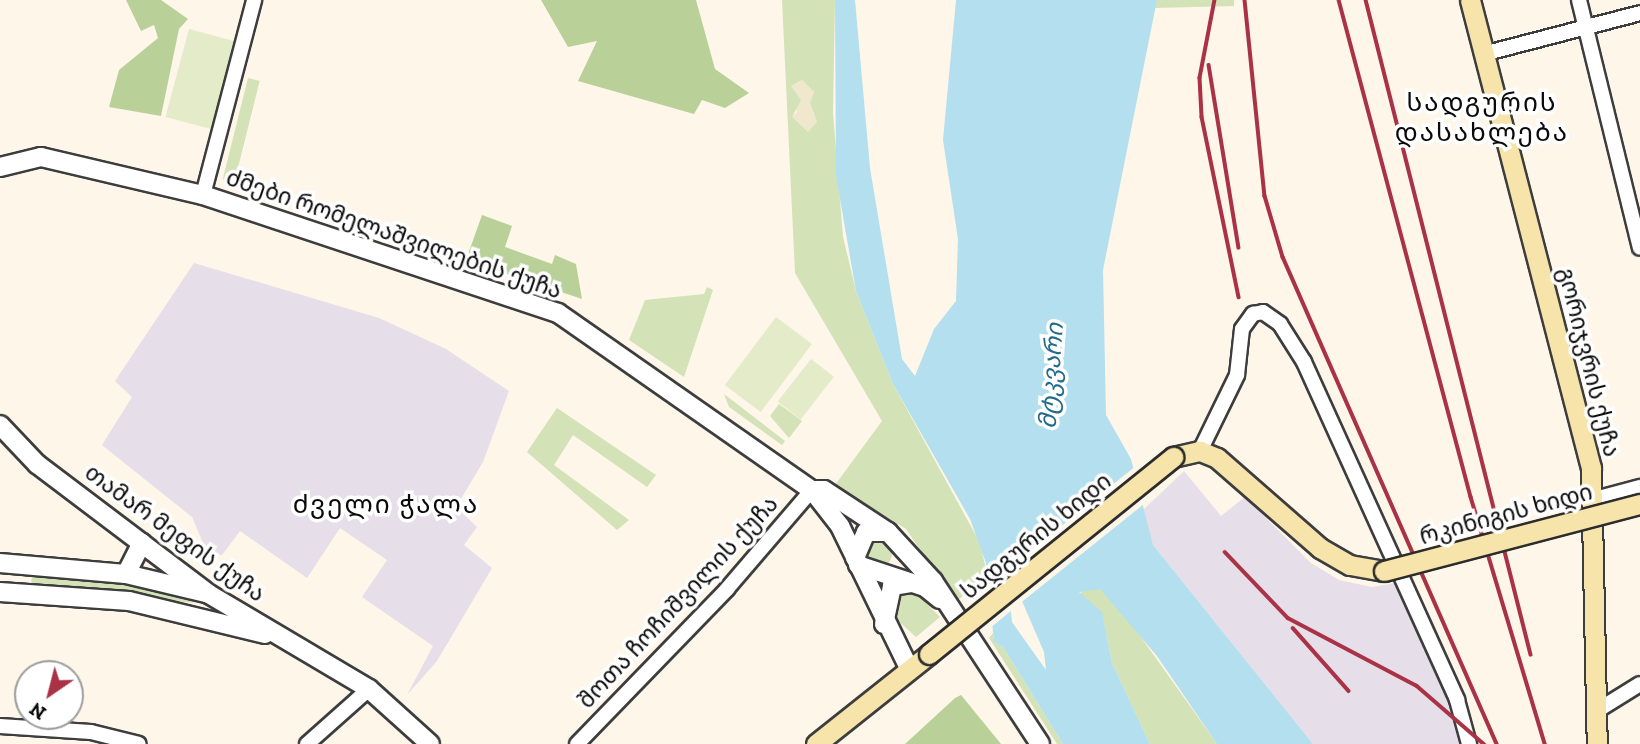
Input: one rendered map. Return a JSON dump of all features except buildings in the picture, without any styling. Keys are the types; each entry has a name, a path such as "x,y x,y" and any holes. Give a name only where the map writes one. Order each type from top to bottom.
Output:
{"main road":[{"name":"გორიჯვრის ქუჩა","path":"1470,0 1595,499 1597,744"},
{"name":"სადგურის ხიდი","path":"825,741 1173,457 1200,451"},
{"name":"რკინიგის ხიდი","path":"1200,451 1233,467 1320,548 1350,565 1384,570 1640,504"}],"street":[{"path":"203,195 254,0"},
{"path":"1578,0 1640,248"},
{"path":"1483,54 1640,13"},
{"name":"ძმები რომელაშვილების ქუჩა","path":"0,167 41,157 203,195 552,310 812,490 857,561 884,624 909,670"},
{"path":"1200,451 1237,375 1242,329 1253,314 1263,312 1280,324 1304,362 1457,699 1469,744"},
{"name":"თამარ მეფის ქუჩა","path":"0,425 37,464 209,594 369,689 430,744"},
{"path":"1595,499 1640,487"},
{"path":"812,490 824,490 891,535 948,605 1040,744"},
{"name":"შოთა ჩოჩიშვილის ქუჩა","path":"577,744 727,589 812,490"},
{"path":"891,535 860,537 857,561 916,583 948,605"},
{"path":"884,624 891,575 900,552 891,535"},
{"path":"126,574 142,543"},
{"path":"24,562 25,590"},
{"path":"0,563 24,562 126,574 209,594 198,616"},
{"path":"0,592 25,590 198,616 288,640"},
{"path":"1598,710 1640,684"},
{"path":"307,744 369,689"},
{"path":"0,726 91,732 139,744"}],"shaded area":[{"path":"802,80 814,92 810,103 817,122 808,133 791,117 797,112 790,86"},
{"path":"194,263 379,318 446,349 509,391 483,462 456,507 477,527 464,545 492,568 437,661 407,695 433,646 362,597 387,560 340,528 307,578 240,531 222,555 208,555 192,517 102,445 132,397 115,381"},
{"path":"1184,471 1221,516 1245,497 1311,563 1339,580 1372,587 1395,583 1448,689 1463,727 1462,744 1313,744 1153,545 1141,512"}],"green space":[{"path":"126,0 161,0 188,19 179,29 161,116 109,107 119,70 158,38 154,25 141,31"},
{"path":"541,0 696,0 715,69 749,93 725,108 702,100 694,114 578,81 597,41 568,47"},
{"path":"782,0 835,0 833,113 843,237 856,291 893,384 980,543 987,574 956,602 906,529 835,485 882,421 795,273","holes":["802,80 814,92 810,103 817,122 808,132 792,117 801,100 791,86"]},
{"path":"1157,0 1234,0 1234,6 1155,8"},
{"path":"189,29 236,42 213,130 165,117"},
{"path":"248,78 260,81 234,182 223,179"},
{"path":"482,215 512,226 505,247 552,264 555,255 576,264 582,299 466,260"},
{"path":"707,287 713,290 684,377 629,340 645,300 704,294"},
{"path":"776,317 812,344 761,412 725,385"},
{"path":"811,359 834,377 801,419 778,402"},
{"path":"724,394 785,441 782,445 729,407"},
{"path":"779,404 802,421 789,438 770,416"},
{"path":"557,408 656,475 647,487 573,435 554,465 629,520 617,530 527,452"},
{"path":"877,538 887,543 892,553 887,563 877,568 867,563 862,553 867,543"},
{"path":"32,573 136,583 195,603 31,587"},
{"path":"1082,587 1100,589 1116,602 1217,744 1150,744 1112,663 1103,618 1080,596"},
{"path":"912,589 940,617 916,637 893,616 897,599"},
{"path":"993,633 994,642 1003,647 1063,744 1057,744 989,638"},
{"path":"961,695 1001,744 905,744 955,698"}],"water":[{"name":"მტკვარი","path":"835,0 855,0 870,168 902,359 915,376 934,329 956,301 958,239 943,140 956,0 1157,0 1103,270 1106,415 1131,459 1153,545 1313,744 1217,744 1157,656 1100,589 1079,592 1102,612 1112,663 1150,744 1063,744 1003,647 994,642 986,563 970,519 893,384 856,291 836,176","holes":["1006,564 1044,652 1046,670 1012,622"]}],"pier":[{"path":"1137,465 1144,504 1018,605 1007,570"},
{"path":"1006,571 1012,610 989,629 985,588"}],"railway":[{"path":"1215,0 1200,78 1202,117 1239,297"},
{"path":"1245,0 1265,196 1283,257 1497,744"},
{"path":"1339,0 1471,497 1545,744"},
{"path":"1366,0 1531,655"},
{"path":"1209,65 1239,248"},
{"path":"1225,552 1288,618 1417,686 1484,744"},
{"path":"1293,628 1349,691"}],"district":[{"name":"სადგურის დასახლება","path":"1482,118"},
{"name":"ძველი ჭალა","path":"386,505"}]}
